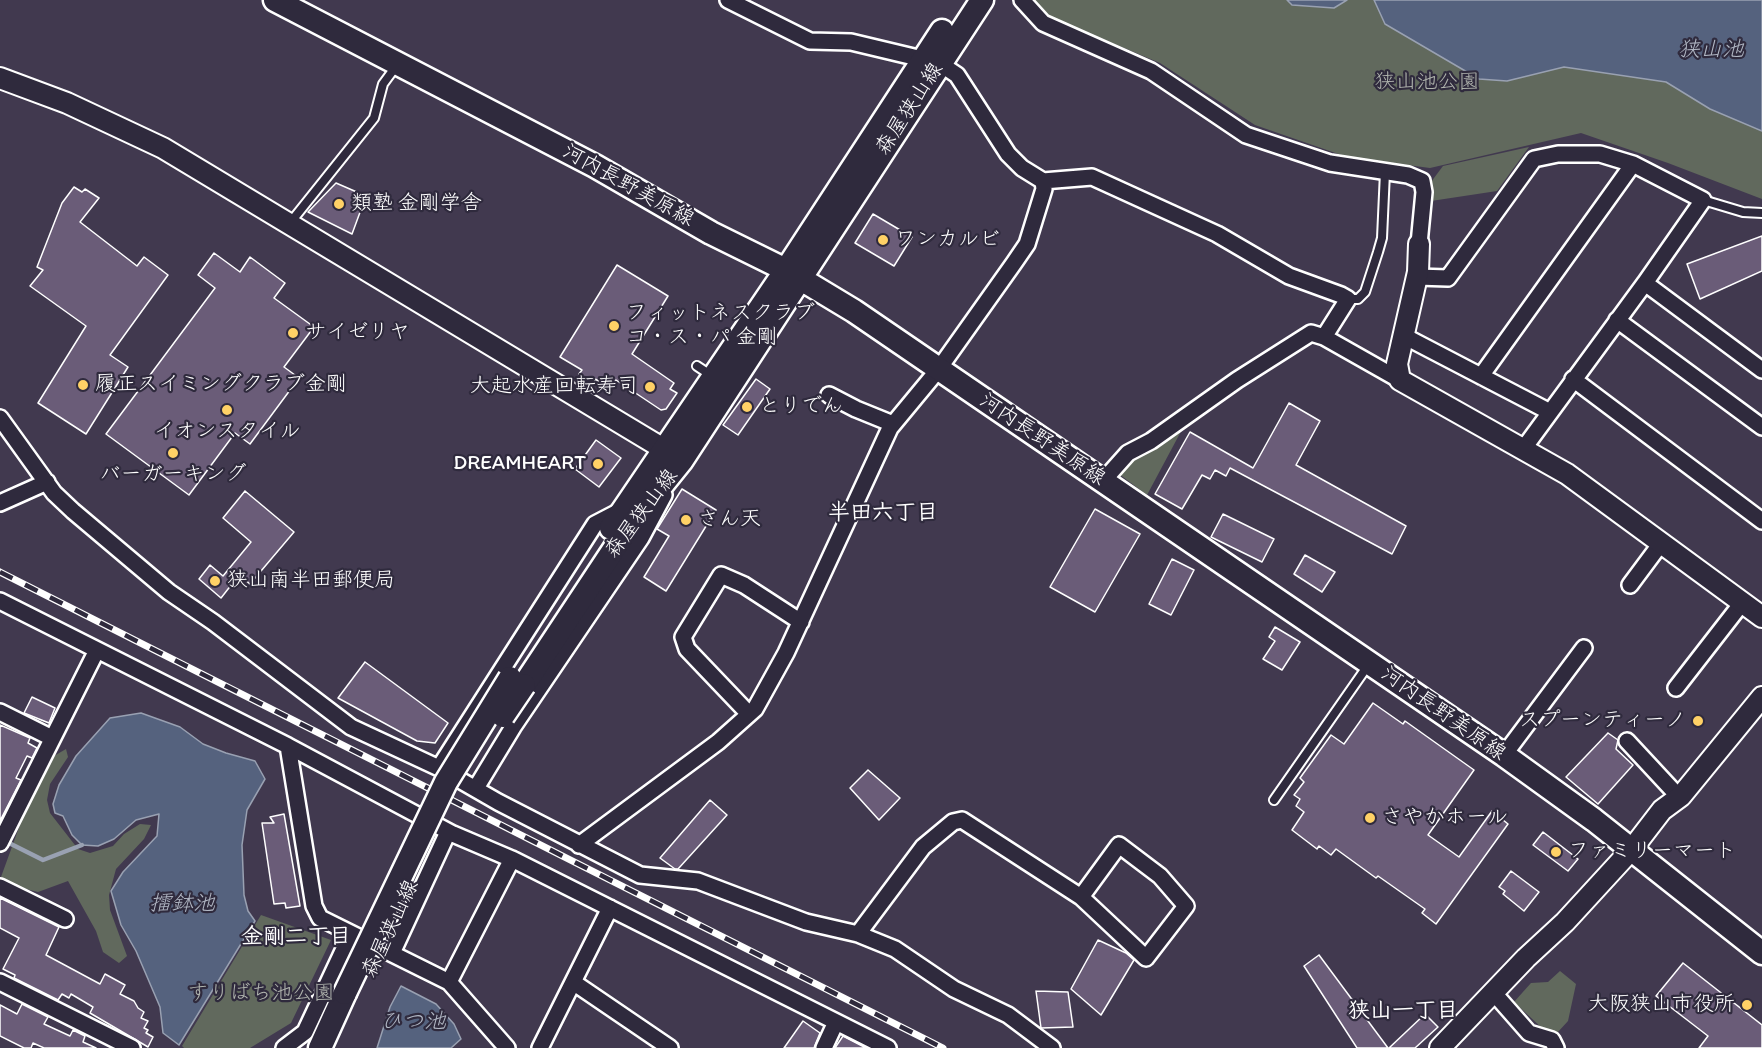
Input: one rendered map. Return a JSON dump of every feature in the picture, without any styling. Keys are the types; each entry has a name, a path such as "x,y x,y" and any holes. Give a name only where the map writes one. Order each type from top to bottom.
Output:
{"main road":[{"name":"河内長野美原線","path":"275,0 595,166 752,255 794,275 854,311 1504,755 1632,849 1762,953"},
{"name":"森屋狭山線","path":"517,682 632,522 673,454 794,275 931,61 963,0"},
{"name":"森屋狭山線","path":"931,61 982,0"},
{"name":"森屋狭山線","path":"321,1048 352,996 459,788 517,682 623,510 673,454 705,371 794,275"},
{"name":"森屋狭山線","path":"336,1048 352,996"}],"street":[{"path":"728,0 810,41 851,42 931,61 957,75 1008,154 1022,168 1043,181 1092,177 1217,234 1288,276 1348,299 1324,337"},
{"path":"1022,0 1043,23 1151,71 1246,135 1330,163 1408,175 1422,181 1424,192 1417,277 1397,364 1400,380"},
{"path":"0,78 67,103 163,148 673,454 641,538 513,727 476,788"},
{"path":"1417,277 1448,278 1534,159 1558,154 1600,154 1633,164 1702,200 1645,283 1524,448"},
{"path":"1481,376 1633,164"},
{"path":"579,845 718,742 749,714 771,681 801,622 893,424 938,370 1027,244 1044,189 1043,181"},
{"path":"1645,283 1762,370"},
{"path":"1617,320 1762,428"},
{"path":"1103,481 1128,453 1151,441 1237,380 1311,333 1324,337 1567,474 1762,617"},
{"path":"1404,336 1550,412"},
{"path":"1573,379 1762,521"},
{"path":"829,395 893,424"},
{"path":"0,418 47,482 73,512 169,592 213,622 351,727 439,768 579,845 639,875 698,881 806,922 858,934 895,950 954,989 1008,1015 1052,1048"},
{"path":"0,503 36,484 47,482"},
{"path":"439,768 596,524 623,510"},
{"path":"1630,585 1662,542"},
{"path":"749,714 687,649 682,637 721,575 744,585 801,622"},
{"path":"0,602 288,746 448,832 512,859 888,1048"},
{"path":"1676,688 1742,603"},
{"path":"1504,755 1584,648"},
{"path":"3,831 97,650"},
{"path":"1440,1048 1493,992 1565,922 1632,849 1662,810 1679,797 1762,697"},
{"path":"0,712 52,738"},
{"path":"1627,741 1679,797"},
{"path":"288,746 316,913 325,921 449,982 507,1048"},
{"path":"366,941 423,819"},
{"path":"858,934 923,847 953,822 962,820 1081,897 1146,958 1185,906 1160,876 1119,845 1081,897"},
{"path":"392,953 448,832"},
{"path":"449,982 512,859"},
{"path":"0,887 64,919"},
{"path":"540,1048 610,908"},
{"path":"284,1048 305,1032 351,934"},
{"path":"0,982 132,1048"},
{"path":"573,982 670,1048"},
{"path":"1493,992 1529,1033 1552,1040 1556,1048"},
{"path":"824,1048 836,1022"}],"lane":[{"path":"290,223 374,117 383,84 398,63"},
{"path":"1348,299 1358,299 1365,292 1378,252 1382,238 1385,172"},
{"path":"1702,200 1743,212 1762,213"},
{"path":"1274,800 1370,663"}],"green space":[{"name":"狭山池公園","path":"1034,0 1762,0 1762,199 1581,133 1430,168 1347,157 1255,125 1160,63 1050,17"},
{"path":"1529,147 1497,191 1431,201 1431,182 1443,166"},
{"path":"1186,422 1147,495 1115,471 1128,459"},
{"path":"66,749 68,757 50,784 47,800 50,813 78,849 90,853 113,846 124,834 140,824 151,825 144,839 116,869 109,895 110,910 127,956 119,963 103,952 96,931 68,881 38,892 9,885 1,877 21,822 54,756"},
{"name":"すりばち池公園","path":"261,915 331,940 291,1023 250,1048 184,1048 182,1046"},
{"path":"1560,971 1576,984 1568,1021 1557,1033 1543,1029 1514,1002 1531,983 1548,982"}],"water":[{"path":"1287,0 1347,0 1334,8 1292,5"},
{"name":"狭山池","path":"1374,0 1762,0 1762,131 1710,109 1666,82 1564,67 1507,81 1479,79 1385,24"},
{"name":"擂鉢池","path":"141,713 180,727 203,744 255,761 265,779 247,810 242,845 244,895 248,911 255,921 179,1045 163,1033 160,1007 136,951 121,925 111,891 123,872 157,836 159,814 136,820 114,839 98,846 82,845 72,835 63,816 55,813 53,804 59,785 76,756 110,718"},
{"name":"ひつ池","path":"401,986 436,1004 454,1024 461,1039 451,1048 377,1048 390,1007"}],"building":[{"name":"類塾 金剛学舎","path":"336,183 366,196 352,234 308,212"},
{"path":"74,187 82,192 85,189 99,198 80,222 137,266 144,257 168,275 110,355 128,367 86,434 38,403 86,326 30,286 43,270 37,267 62,203"},
{"name":"ワンカルビ","path":"873,214 912,237 894,266 855,243"},
{"path":"1762,236 1762,271 1700,299 1687,264"},
{"path":"214,253 240,272 250,257 285,283 274,298 314,327 284,367 299,378 250,444 235,433 189,495 106,434 215,288 198,275"},
{"name":"フィットネスクラブ コ・ス・パ 金剛","path":"617,265 668,296 632,354 674,383 670,389 677,393 666,409 661,410 616,380 611,388 595,379 593,382 579,374 582,370 560,357"},
{"name":"とりでん","path":"756,379 770,389 738,435 723,425"},
{"path":"1289,403 1320,421 1296,465 1406,526 1392,554 1230,468 1226,476 1215,470 1210,479 1202,475 1182,509 1155,494 1190,432 1253,468"},
{"name":"DREAMHEART","path":"596,440 621,458 599,487 575,469"},
{"path":"682,489 716,510 666,591 644,577 669,536 657,529"},
{"path":"245,491 294,532 250,584 239,575 221,598 199,579 210,565 223,576 251,542 223,518"},
{"path":"1095,509 1140,534 1095,612 1050,587"},
{"path":"1223,514 1274,539 1262,562 1211,537"},
{"path":"1305,555 1335,572 1322,592 1294,574"},
{"path":"1172,559 1194,570 1171,615 1149,604"},
{"path":"1275,627 1300,642 1282,670 1263,659 1275,641 1269,637"},
{"path":"365,662 448,723 435,743 417,741 338,698"},
{"path":"32,697 55,708 49,723 24,713"},
{"name":"さやかホール","path":"1373,703 1403,724 1405,721 1474,770 1428,835 1459,857 1492,811 1508,824 1436,924 1422,913 1425,909 1378,876 1376,878 1336,849 1331,855 1319,846 1317,849 1292,830 1304,812 1296,806 1300,799 1294,795 1304,782 1300,778 1331,735 1344,744"},
{"path":"0,725 30,738 28,743 37,748 32,758 27,756 16,778 21,780 0,821"},
{"path":"1608,733 1618,740 1616,749 1633,765 1598,804 1566,777"},
{"path":"868,770 900,798 879,820 850,788"},
{"path":"710,800 727,815 678,869 675,869 660,858"},
{"path":"284,814 300,906 286,908 285,903 274,904 262,823 274,823 270,817"},
{"name":"ファミリーマート","path":"1543,832 1578,859 1568,871 1533,845"},
{"path":"1511,871 1539,892 1524,911 1503,894 1505,891 1499,887"},
{"path":"0,898 59,927 46,955 100,984 105,974 125,985 120,994 134,1001 144,1012 141,1018 148,1021 144,1028 148,1030 146,1033 153,1037 148,1047 90,1013 93,1007 71,994 69,998 62,994 58,1000 14,978 15,975 3,969 19,938 0,928"},
{"path":"1098,940 1126,953 1134,960 1101,1015 1071,989"},
{"path":"1319,955 1388,1048 1357,1048 1304,966"},
{"path":"1683,963 1762,1025 1762,1048 1699,1048 1708,1036 1656,996"},
{"path":"1036,991 1068,992 1073,1027 1041,1028"},
{"path":"22,1004 48,1017 44,1024 70,1036 73,1030 85,1036 83,1042 96,1048 44,1048 33,1043 31,1048 24,1048 0,1036 0,1005 17,1014"},
{"path":"1425,1014 1438,1027 1415,1048 1389,1048"},
{"path":"803,1021 820,1033 814,1048 784,1048"},
{"path":"843,1036 866,1048 835,1048"}],"waterway":[{"path":"5,841 43,860 82,845"}],"railway":[{"path":"0,572 943,1048"}],"place":[{"name":"類塾 金剛学舎","path":"339,204"},
{"name":"ワンカルビ","path":"883,240"},
{"name":"フィットネスクラブ コ・ス・パ 金剛","path":"614,326"},
{"name":"サイゼリヤ","path":"293,333"},
{"name":"履正スイミングクラブ金剛","path":"83,385"},
{"name":"大起水産回転寿司","path":"650,387"},
{"name":"とりでん","path":"747,407"},
{"name":"イオンスタイル","path":"227,410"},
{"name":"バーガーキング","path":"173,453"},
{"name":"DREAMHEART","path":"598,464"},
{"name":"さん天","path":"686,520"},
{"name":"狭山南半田郵便局","path":"215,581"},
{"name":"スプーンティーノ","path":"1698,721"},
{"name":"さやかホール","path":"1370,818"},
{"name":"ファミリーマート","path":"1556,852"},
{"name":"大阪狭山市役所","path":"1747,1005"}],"district":[{"name":"半田六丁目","path":"883,513"},
{"name":"金剛二丁目","path":"296,937"},
{"name":"狭山一丁目","path":"1403,1011"}]}
